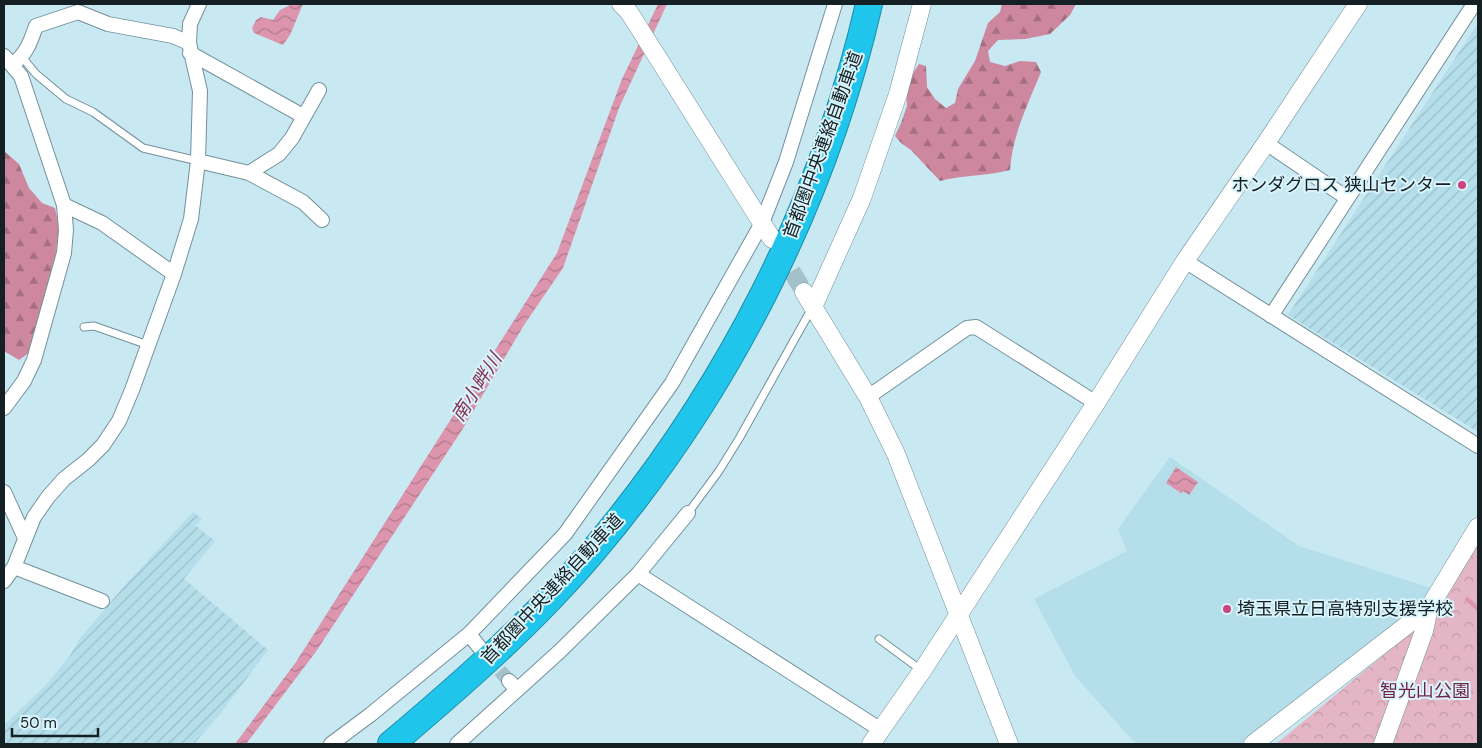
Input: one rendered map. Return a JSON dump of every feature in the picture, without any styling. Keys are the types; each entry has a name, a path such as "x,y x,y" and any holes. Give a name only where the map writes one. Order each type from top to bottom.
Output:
{"highway":[{"name":"首都圏中央連絡自動車道","path":"391,744 499,650 592,552 639,493 708,393 761,298 802,214 833,129 853,65 869,4"},
{"name":"首都圏中央連絡自動車道","path":"417,744 511,661 555,618 604,564 653,503 721,404 782,294 816,221 850,134 877,44 886,4"}],"street":[{"path":"4,581 14,567 34,518 48,497 64,479 88,460 102,445 119,421 174,274 192,219 198,161 200,91 190,48 190,24 199,4"},
{"path":"331,744 370,715 469,634 565,534 672,383 762,222 786,162 835,4"},
{"path":"922,4 898,94 862,198 809,299 868,397 896,454 1009,744"},
{"path":"638,574 876,737 922,671 1096,403 1185,261 1358,4"},
{"path":"1270,316 1474,4"},
{"path":"625,9 772,239"},
{"path":"4,408 24,381 34,360 64,252 66,230 64,205 21,76 13,59 29,46 36,26 78,12 108,24 173,36 303,116"},
{"path":"249,172 279,154 292,138 319,90"},
{"path":"1266,143 1347,198"},
{"path":"198,161 249,172 303,202 322,220"},
{"path":"64,205 102,223 174,274"},
{"path":"1185,261 1478,446"},
{"path":"868,397 968,328 976,328 1096,403"},
{"path":"4,492 25,538"},
{"path":"457,744 513,685 560,651 638,574 688,513"},
{"path":"1383,744 1424,631 1429,608 1478,527"},
{"path":"14,567 102,601"},
{"path":"1254,744 1429,608"},
{"path":"469,634 480,648"}],"lane":[{"path":"13,59 36,74 66,99 100,116 143,148 198,161"},
{"path":"688,513 719,471 740,436 809,299"},
{"path":"84,327 94,326 148,345"},
{"path":"879,639 922,671"}],"shaded area":[{"path":"1478,23 1478,432 1288,315"},
{"name":"埼玉県立日高特別支援学校","path":"1170,457 1299,546 1431,588 1407,618 1244,744 1136,744 1075,676 1034,599 1127,551 1118,529"},
{"path":"193,512 202,519 196,526 215,541 184,579 268,650 220,714 194,744 4,744 6,740 4,738 4,725 45,686 69,657 81,637 126,584"}],"green space":[{"path":"1002,4 1076,4 1070,15 1050,34 1025,39 998,40 988,51 990,62 1005,66 1020,61 1036,62 1041,72 1017,132 1010,170 940,181 895,136 907,106 906,91 912,75 919,64 926,66 927,87 935,99 946,108 955,103 958,89 975,61 988,23 1000,12"},
{"path":"4,151 19,164 29,188 42,203 55,208 59,227 56,252 39,319 33,334 30,352 19,360 4,351"},
{"name":"智光山公園","path":"1478,529 1478,744 1276,744 1408,635"}],"water":[{"path":"292,4 303,4 290,35 283,45 254,33 252,28 256,20 261,17 273,20 280,10"},
{"name":"南小畔川","path":"658,4 667,4 619,108 563,268 524,325 462,430 315,653 246,744 235,744 296,662 557,253 622,79"},
{"path":"1176,467 1198,482 1189,495 1183,491 1181,493 1166,483"}],"waterway":[{"path":"1467,599 1478,609"}],"tunnel":[{"path":"778,248 804,292"},
{"path":"486,655 509,681"}],"place":[{"name":"ホンダグロス 狭山センター","path":"1462,185"},
{"name":"埼玉県立日高特別支援学校","path":"1227,609"}]}
